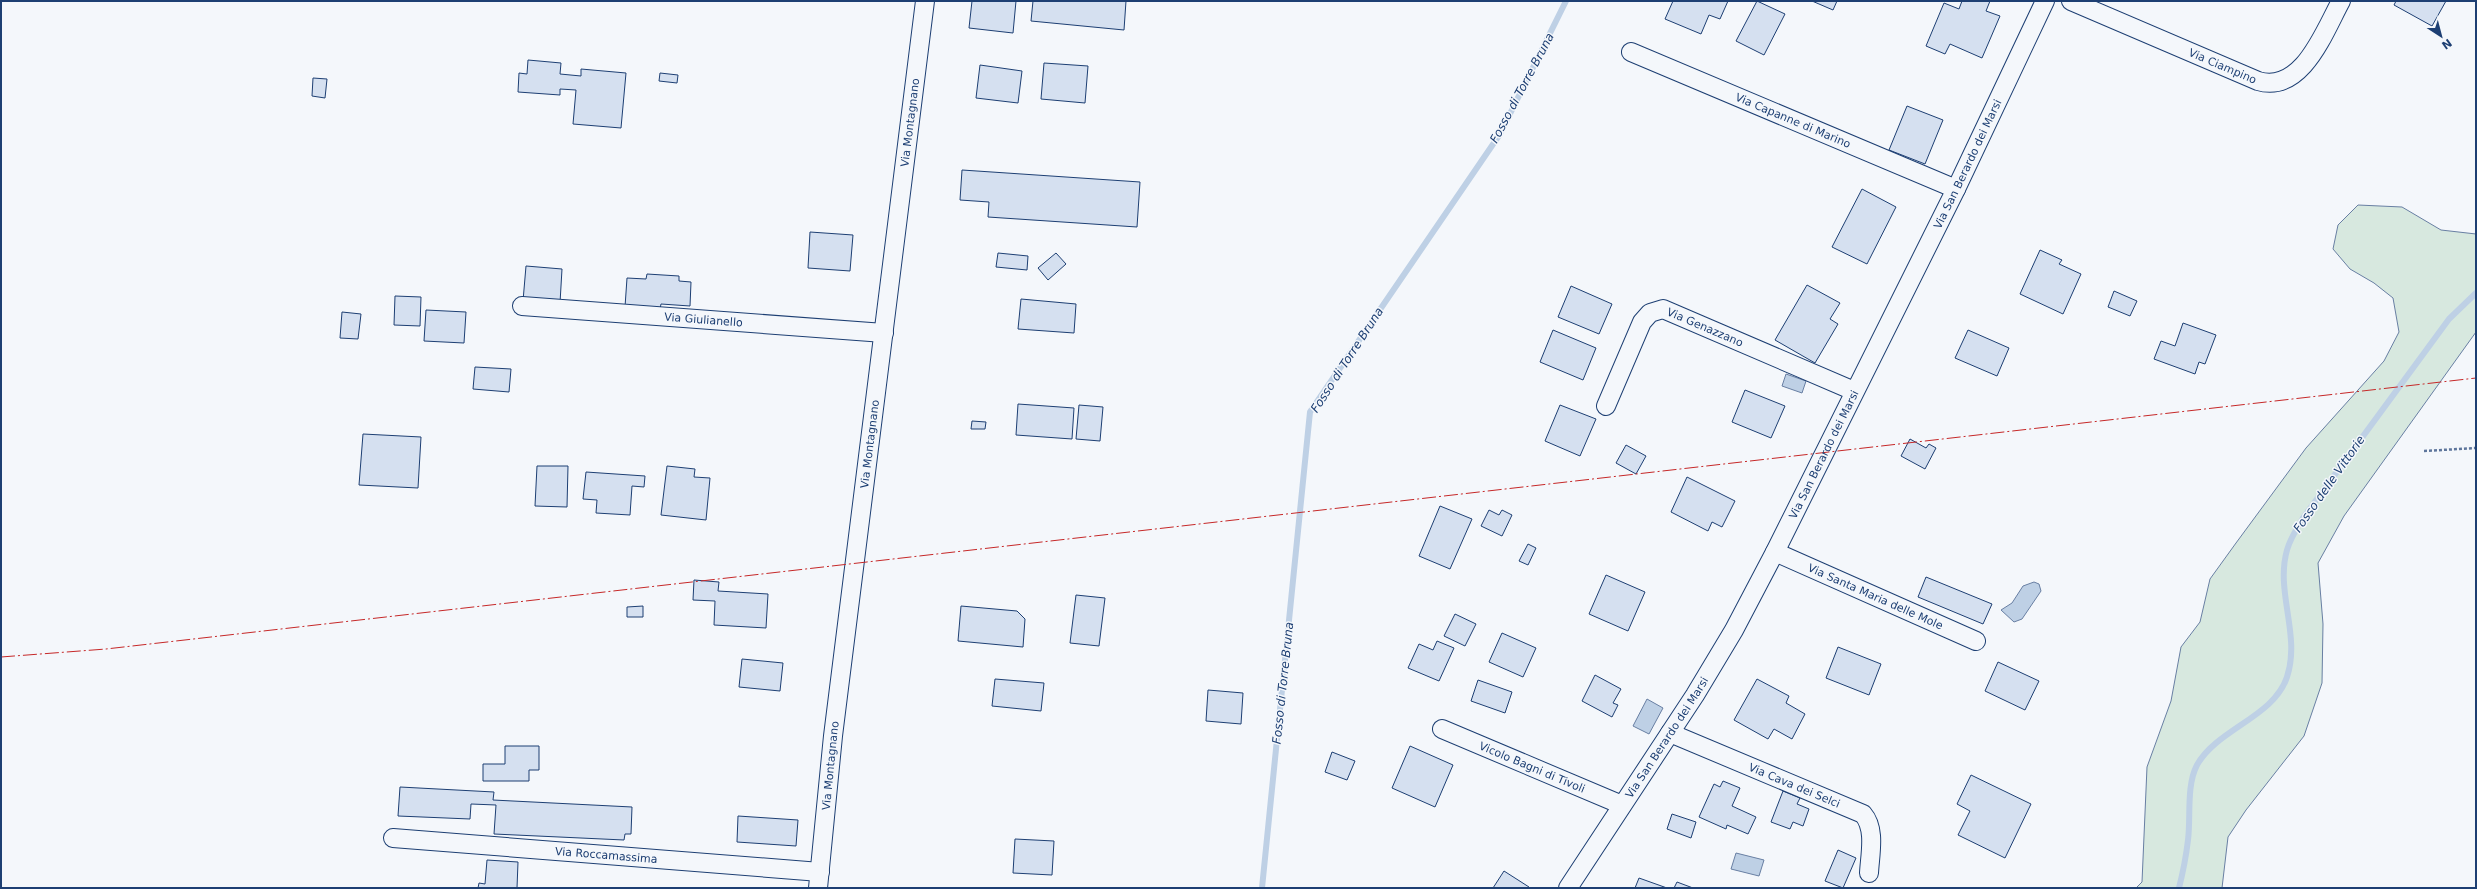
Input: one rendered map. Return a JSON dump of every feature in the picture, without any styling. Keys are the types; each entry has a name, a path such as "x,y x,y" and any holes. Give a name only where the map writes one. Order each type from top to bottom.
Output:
{"street":[{"name":"Via Montagnano","path":"819,880 833,736 925,1"},
{"name":"Via San Berardo dei Marsi","path":"1568,888 1720,655 1775,552 1956,189 2045,1"},
{"name":"Via Ciampino","path":"2071,1 2258,81 2272,84 2287,80 2301,69 2341,1"},
{"name":"Via Capanne di Marino","path":"1631,52 1956,189"},
{"name":"Via Giulianello","path":"522,306 884,333"},
{"name":"Via Genazzano","path":"1606,406 1642,322 1650,313 1663,309 1854,391"},
{"name":"Via Santa Maria delle Mole","path":"1775,552 1976,641"},
{"name":"Vicolo Bagni di Tivoli","path":"1442,729 1622,805"},
{"name":"Via Cava dei Selci","path":"1670,733 1863,814 1869,823 1871,834 1869,873"},
{"name":"Via Roccamassima","path":"393,838 819,880"}],"path":[{"path":"2424,451 2476,448"}],"shaded area":[{"path":"2358,205 2402,207 2441,230 2476,234 2476,332 2344,516 2318,563 2323,624 2322,683 2304,736 2246,810 2228,837 2222,888 2136,888 2142,882 2147,767 2171,701 2181,647 2200,622 2210,579 2306,448 2384,361 2399,332 2393,298 2374,283 2350,269 2333,249 2338,225"}],"water":[{"path":"1786,374 1806,381 1802,393 1782,386"},
{"path":"2034,582 2039,584 2041,591 2022,619 2014,622 2001,610 2012,603 2023,586"},
{"path":"1647,699 1663,708 1649,734 1633,726"},
{"path":"1736,853 1764,860 1759,876 1731,869"}],"building":[{"path":"972,1 1016,1 1013,33 969,28"},
{"path":"1033,1 1126,1 1124,30 1031,21"},
{"path":"1673,1 1728,1 1720,19 1709,15 1701,34 1665,19"},
{"path":"1757,1 1785,14 1764,55 1736,41"},
{"path":"1812,1 1837,1 1833,10"},
{"path":"1962,1 1990,1 1986,11 2000,16 1982,58 1950,44 1945,54 1926,46 1944,3 1959,9"},
{"path":"2396,1 2446,1 2432,26 2394,5"},
{"path":"528,60 561,63 560,74 581,76 581,69 626,73 621,128 573,124 576,90 560,89 560,95 518,92 519,73 527,74"},
{"path":"1044,63 1088,66 1085,103 1041,99"},
{"path":"980,65 1022,71 1018,103 976,98"},
{"path":"660,73 678,75 677,83 659,81"},
{"path":"313,78 327,79 325,98 312,96"},
{"path":"1907,106 1943,120 1925,164 1889,150"},
{"path":"962,170 1140,182 1137,227 988,217 989,202 960,200"},
{"path":"1862,189 1896,207 1867,264 1832,247"},
{"path":"810,232 853,235 850,271 808,268"},
{"path":"2040,250 2062,260 2059,264 2081,274 2063,314 2020,294"},
{"path":"998,253 1028,256 1027,270 996,267"},
{"path":"1056,253 1066,264 1048,280 1038,268"},
{"path":"526,266 562,269 560,303 523,301"},
{"path":"647,274 679,276 679,281 691,282 690,306 661,304 660,309 625,307 627,278 646,279"},
{"path":"1807,285 1840,303 1830,319 1838,324 1815,363 1775,340"},
{"path":"1571,286 1612,304 1599,334 1558,317"},
{"path":"2114,291 2137,301 2130,316 2108,307"},
{"path":"395,296 421,297 420,326 394,325"},
{"path":"1021,299 1076,304 1074,333 1018,329"},
{"path":"426,310 466,312 464,343 424,341"},
{"path":"342,312 361,314 358,339 340,338"},
{"path":"2183,323 2216,335 2205,364 2199,362 2195,374 2154,359 2161,341 2175,346"},
{"path":"1553,330 1596,348 1583,380 1540,362"},
{"path":"1968,330 2009,348 1997,376 1955,358"},
{"path":"475,367 511,369 509,392 473,389"},
{"path":"1745,390 1785,406 1771,438 1732,422"},
{"path":"1018,404 1074,408 1072,439 1016,435"},
{"path":"1079,405 1103,407 1100,441 1076,439"},
{"path":"1560,405 1596,419 1580,456 1545,441"},
{"path":"972,421 986,422 985,429 971,429"},
{"path":"363,434 421,437 418,488 359,485"},
{"path":"1910,439 1926,448 1929,444 1936,448 1925,469 1901,456"},
{"path":"1626,445 1646,456 1636,474 1616,463"},
{"path":"537,466 568,466 567,507 535,506"},
{"path":"667,466 695,469 694,477 710,478 706,520 661,515"},
{"path":"586,472 645,476 644,487 632,486 630,515 596,513 597,500 583,499"},
{"path":"1687,477 1735,501 1722,527 1712,522 1708,531 1671,512"},
{"path":"1440,506 1472,519 1450,569 1419,556"},
{"path":"1489,510 1499,515 1502,510 1512,515 1502,536 1481,526"},
{"path":"1528,544 1536,548 1528,565 1519,561"},
{"path":"1606,575 1645,592 1628,631 1589,614"},
{"path":"1926,577 1992,604 1983,624 1918,597"},
{"path":"694,580 719,582 718,591 768,594 766,628 714,625 715,601 693,600"},
{"path":"1076,595 1105,598 1099,646 1070,643"},
{"path":"643,606 643,617 627,617 627,607"},
{"path":"961,606 1017,611 1025,619 1023,647 958,641"},
{"path":"1455,614 1476,624 1465,646 1444,636"},
{"path":"1502,633 1536,648 1523,677 1489,662"},
{"path":"1437,641 1454,648 1439,681 1408,668 1419,644 1433,650"},
{"path":"1838,647 1881,664 1869,695 1826,678"},
{"path":"742,659 783,663 780,691 739,687"},
{"path":"1998,662 2039,681 2025,710 1985,691"},
{"path":"1595,675 1621,689 1613,703 1618,705 1612,717 1582,701"},
{"path":"995,679 1044,683 1041,711 992,706"},
{"path":"1757,679 1789,696 1786,703 1805,714 1792,739 1774,729 1768,739 1734,720"},
{"path":"1478,680 1512,692 1505,713 1471,701"},
{"path":"1208,690 1243,693 1241,724 1206,721"},
{"path":"505,746 539,746 539,770 529,770 529,781 483,781 483,764 505,764"},
{"path":"1410,746 1453,765 1435,807 1392,788"},
{"path":"1332,752 1355,761 1347,780 1325,772"},
{"path":"1971,775 2031,804 2005,858 1958,835 1970,811 1957,804"},
{"path":"1723,781 1740,788 1732,806 1756,817 1748,834 1727,825 1726,829 1699,817 1714,784 1720,787"},
{"path":"400,787 494,792 493,800 632,807 631,834 625,834 624,840 494,834 496,805 471,804 470,819 398,816"},
{"path":"1783,791 1800,798 1797,804 1809,809 1803,826 1793,822 1790,829 1771,822"},
{"path":"1672,814 1696,822 1691,838 1667,829"},
{"path":"738,816 798,820 796,846 737,842"},
{"path":"1015,839 1054,841 1052,875 1013,873"},
{"path":"1838,850 1856,858 1843,888 1825,881"},
{"path":"487,860 518,862 517,888 478,888 479,883 485,884"},
{"path":"1504,871 1529,887 1529,888 1493,888"},
{"path":"1639,878 1667,888 1635,888"},
{"path":"1677,882 1693,888 1674,888"}],"waterway":[{"name":"Fosso di Torre Bruna","path":"1262,888 1310,412 1500,134 1566,1"},
{"name":"Fosso delle Vittorie","path":"2179,888 2188,840 2191,782 2197,765 2206,753 2218,742 2270,703 2280,691 2287,677 2291,661 2291,645 2285,598 2284,566 2287,550 2292,538 2303,518 2449,319 2476,293"}],"power":[{"path":"1,657 106,649 2476,378"}]}
